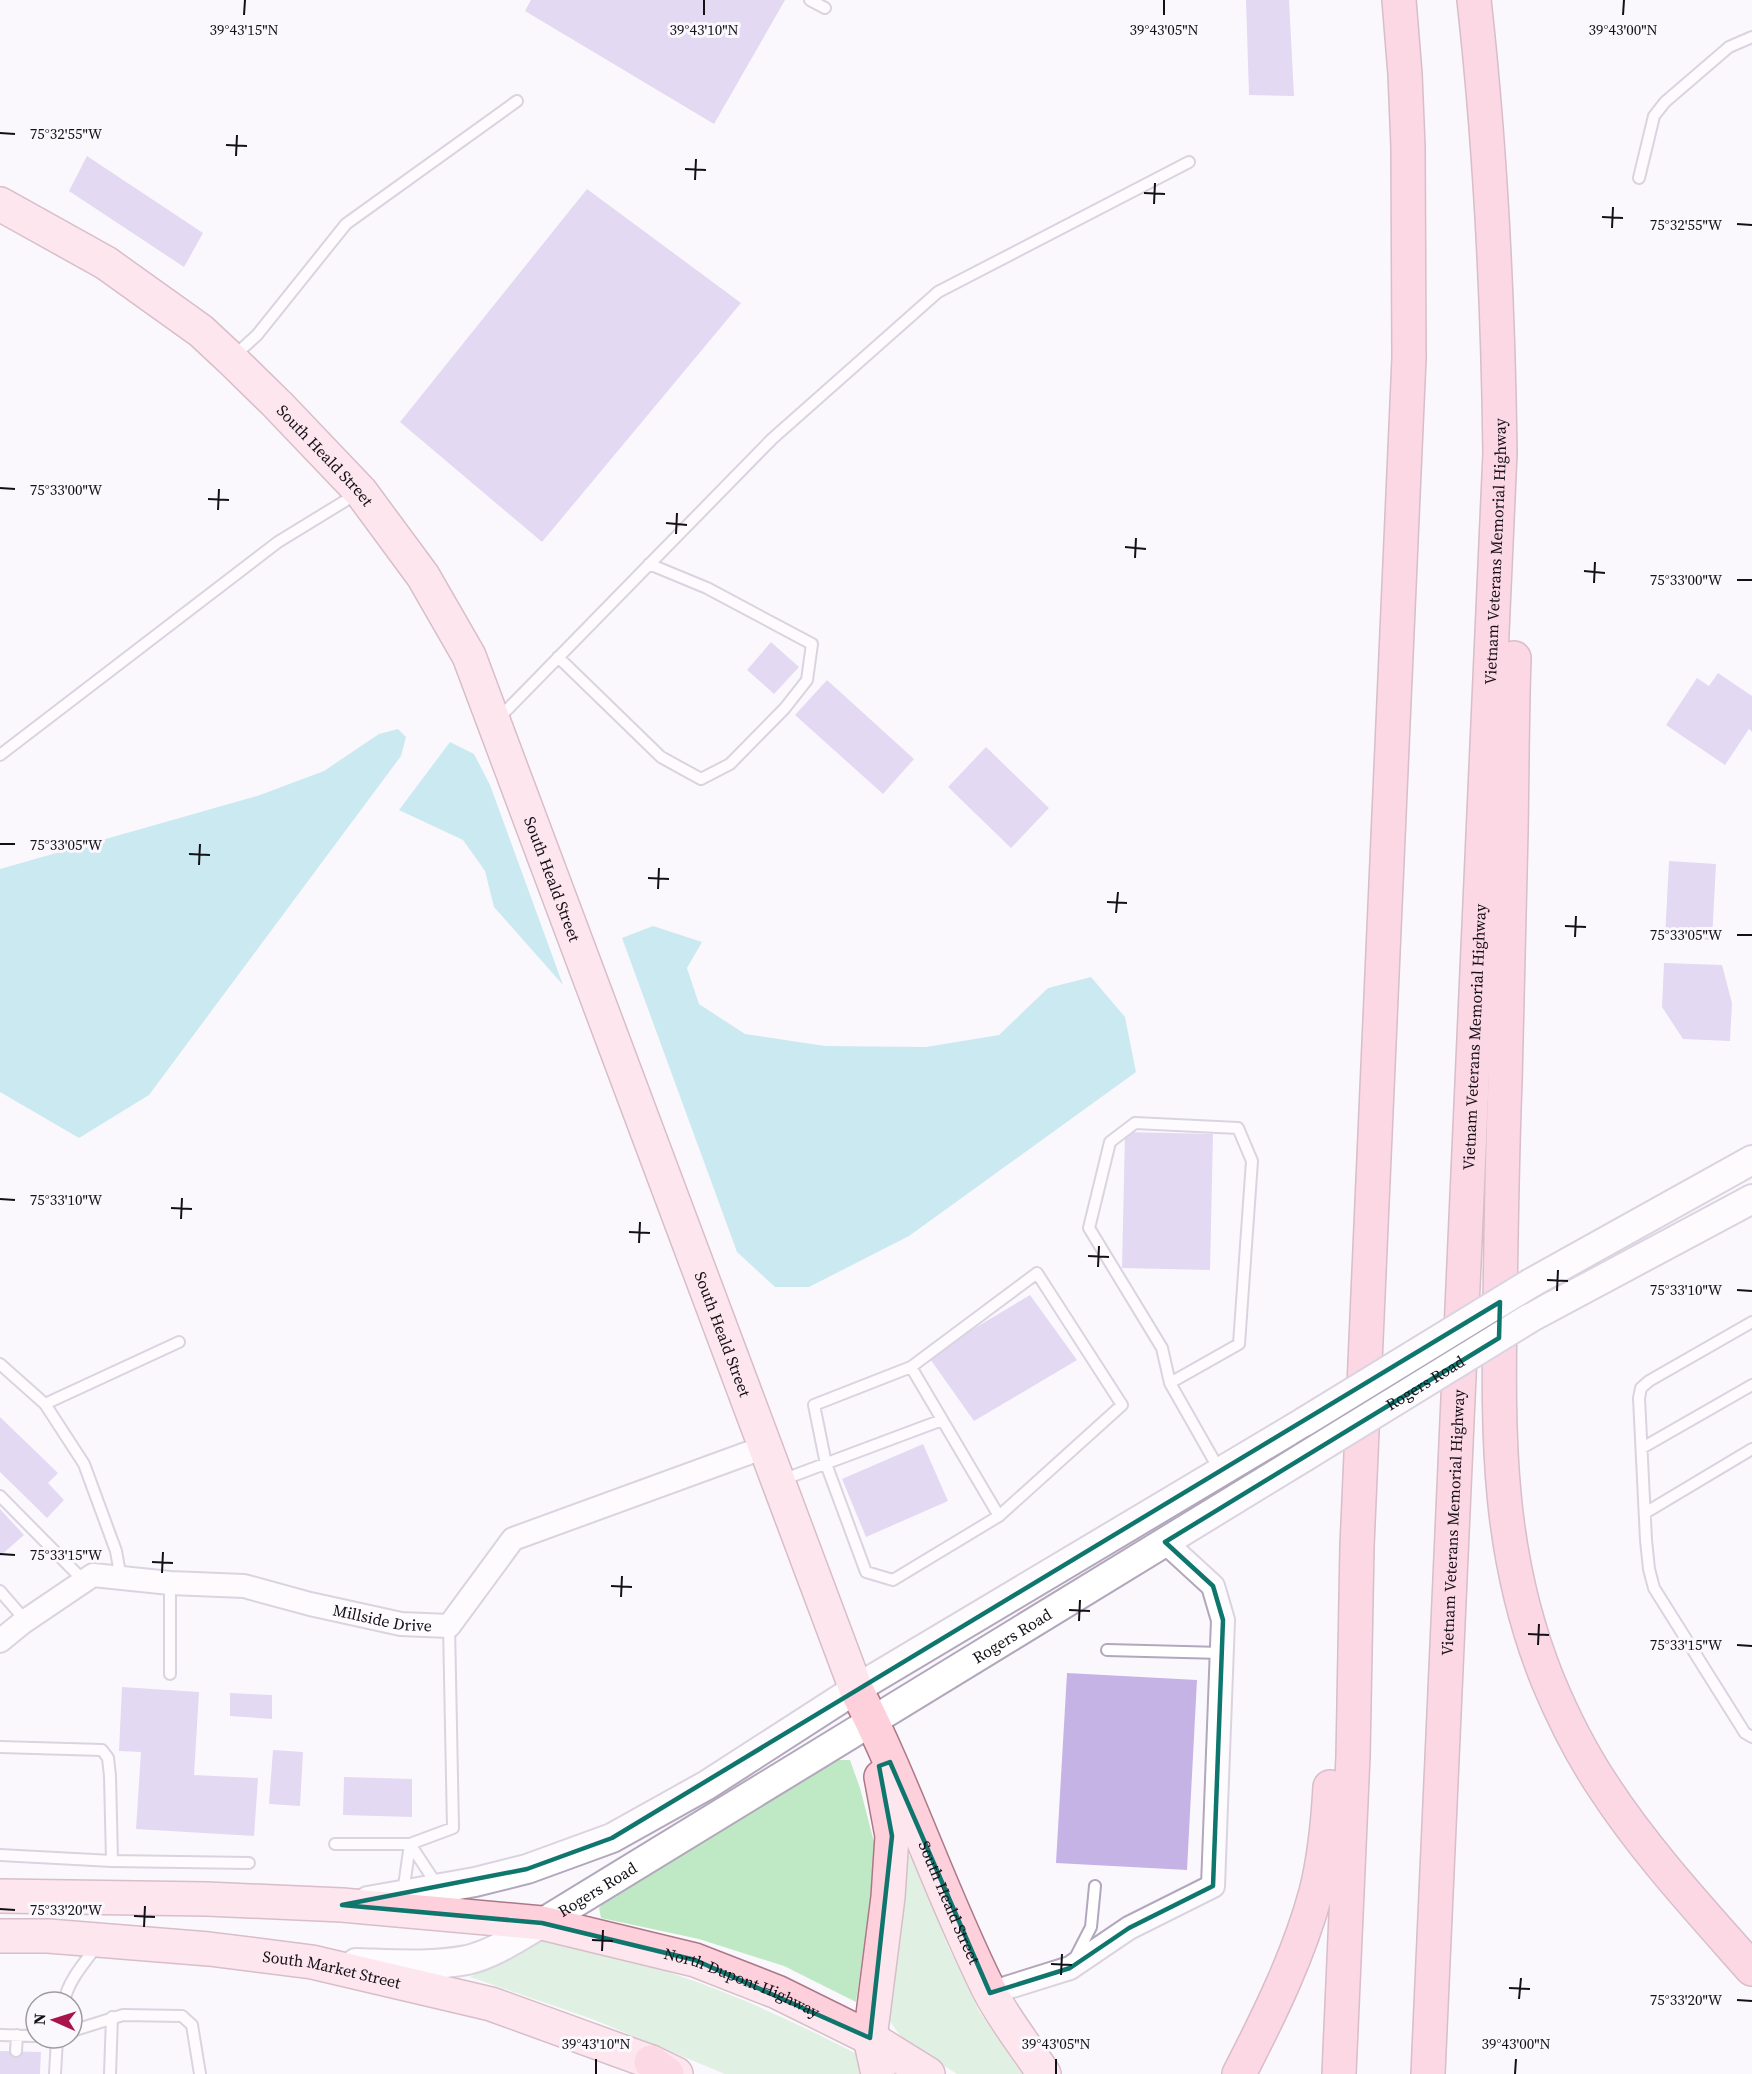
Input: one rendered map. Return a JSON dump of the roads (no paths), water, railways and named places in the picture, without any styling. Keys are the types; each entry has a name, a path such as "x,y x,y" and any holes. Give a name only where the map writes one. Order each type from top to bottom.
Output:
{"highway":[{"path":"1339,2074 1353,1756 1357,1546 1409,358 1408,157 1399,0"},
{"name":"Vietnam Veterans Memorial Highway","path":"1428,2074 1500,453 1493,224 1488,140 1474,0"},
{"path":"1500,453 1516,592 1501,1179 1498,1409 1501,1478 1508,1538 1521,1599 1537,1652 1560,1707 1587,1759 1602,1785 1646,1845 1752,1969"},
{"path":"1239,2074 1279,1991 1302,1935 1316,1891 1326,1840 1332,1753 1357,1546"}],"main road":[{"name":"South Heald Street","path":"0,204 106,263 201,331 231,359 361,492 423,576 470,656 493,723 856,1689 873,1722 945,1895 990,1993 1044,2074"},
{"name":"South Heald Street","path":"873,1722 892,1836 888,1898 870,2038 878,2074"},
{"path":"0,1896 207,1899 342,1905 542,1923"},
{"name":"North Dupont Highway","path":"542,1923 695,1960 777,1992 870,2038 928,2074"},
{"name":"South Market Street","path":"0,1936 48,1936 102,1940 209,1949 312,1962 491,2004 664,2070"}],"street":[{"name":"Rogers Road","path":"342,1905 439,1888 527,1869 612,1838 707,1785 856,1689 1304,1422 1531,1283 1752,1160"},
{"name":"Rogers Road","path":"312,1962 411,1965 468,1960 498,1947 542,1923 873,1722 1530,1318 1752,1198"},
{"name":"Millside Drive","path":"0,1641 93,1575 170,1583 244,1586 310,1604 401,1624 449,1626 513,1539 765,1447"},
{"path":"990,1993 1070,1968 1129,1928 1213,1886 1223,1620 1212,1586 1166,1542"}],"lane":[{"path":"810,0 825,8"},
{"path":"1639,178 1654,116 1665,102 1729,47 1752,37"},
{"path":"231,359 256,335 346,224 517,101"},
{"path":"493,723 772,439 938,292 1190,162"},
{"path":"0,755 278,542 361,492"},
{"path":"558,657 661,757 701,779 730,764 785,708 807,680 812,644 707,588 649,564"},
{"path":"1170,1383 1239,1344 1252,1161 1238,1128 1135,1123 1110,1142 1089,1228 1162,1348 1170,1383 1220,1472"},
{"path":"1037,1273 1122,1405 999,1516 893,1580 866,1572 826,1464 814,1405 911,1367 1037,1273"},
{"path":"1752,1322 1649,1381 1641,1388 1639,1398 1649,1569 1654,1587 1745,1733 1752,1737"},
{"path":"45,1404 178,1342"},
{"path":"0,1364 45,1404 84,1464 116,1551 121,1579"},
{"path":"911,1367 999,1516"},
{"path":"1642,1448 1752,1385"},
{"path":"778,1482 942,1420"},
{"path":"1645,1513 1752,1449"},
{"path":"0,1496 84,1581"},
{"path":"170,1583 170,1674"},
{"path":"0,1592 26,1621"},
{"path":"335,1844 410,1844 453,1828 449,1626"},
{"path":"1107,1650 1222,1653"},
{"path":"0,1747 102,1750 108,1758 112,1861"},
{"path":"410,1844 439,1888"},
{"path":"402,1894 410,1844"},
{"path":"0,1856 112,1861 249,1863"},
{"path":"1070,1968 1091,1926 1095,1886"},
{"path":"67,1990 102,1940"},
{"path":"84,2027 123,2015 182,2016 192,2025 200,2074"},
{"path":"110,2074 112,2017"},
{"path":"0,2035 24,2035"},
{"path":"16,2051 17,2035"},
{"path":"56,2074 57,2050"}],"water":[{"path":"398,729 406,737 401,756 149,1095 79,1138 0,1092 0,869 260,795 324,771 379,734"},
{"path":"450,742 474,754 490,785 563,985 494,907 485,871 463,840 399,810"},
{"path":"653,926 702,942 687,968 699,1004 745,1034 825,1046 926,1047 999,1035 1048,988 1091,977 1125,1017 1136,1072 909,1236 809,1287 775,1287 737,1252 622,938"}]}
